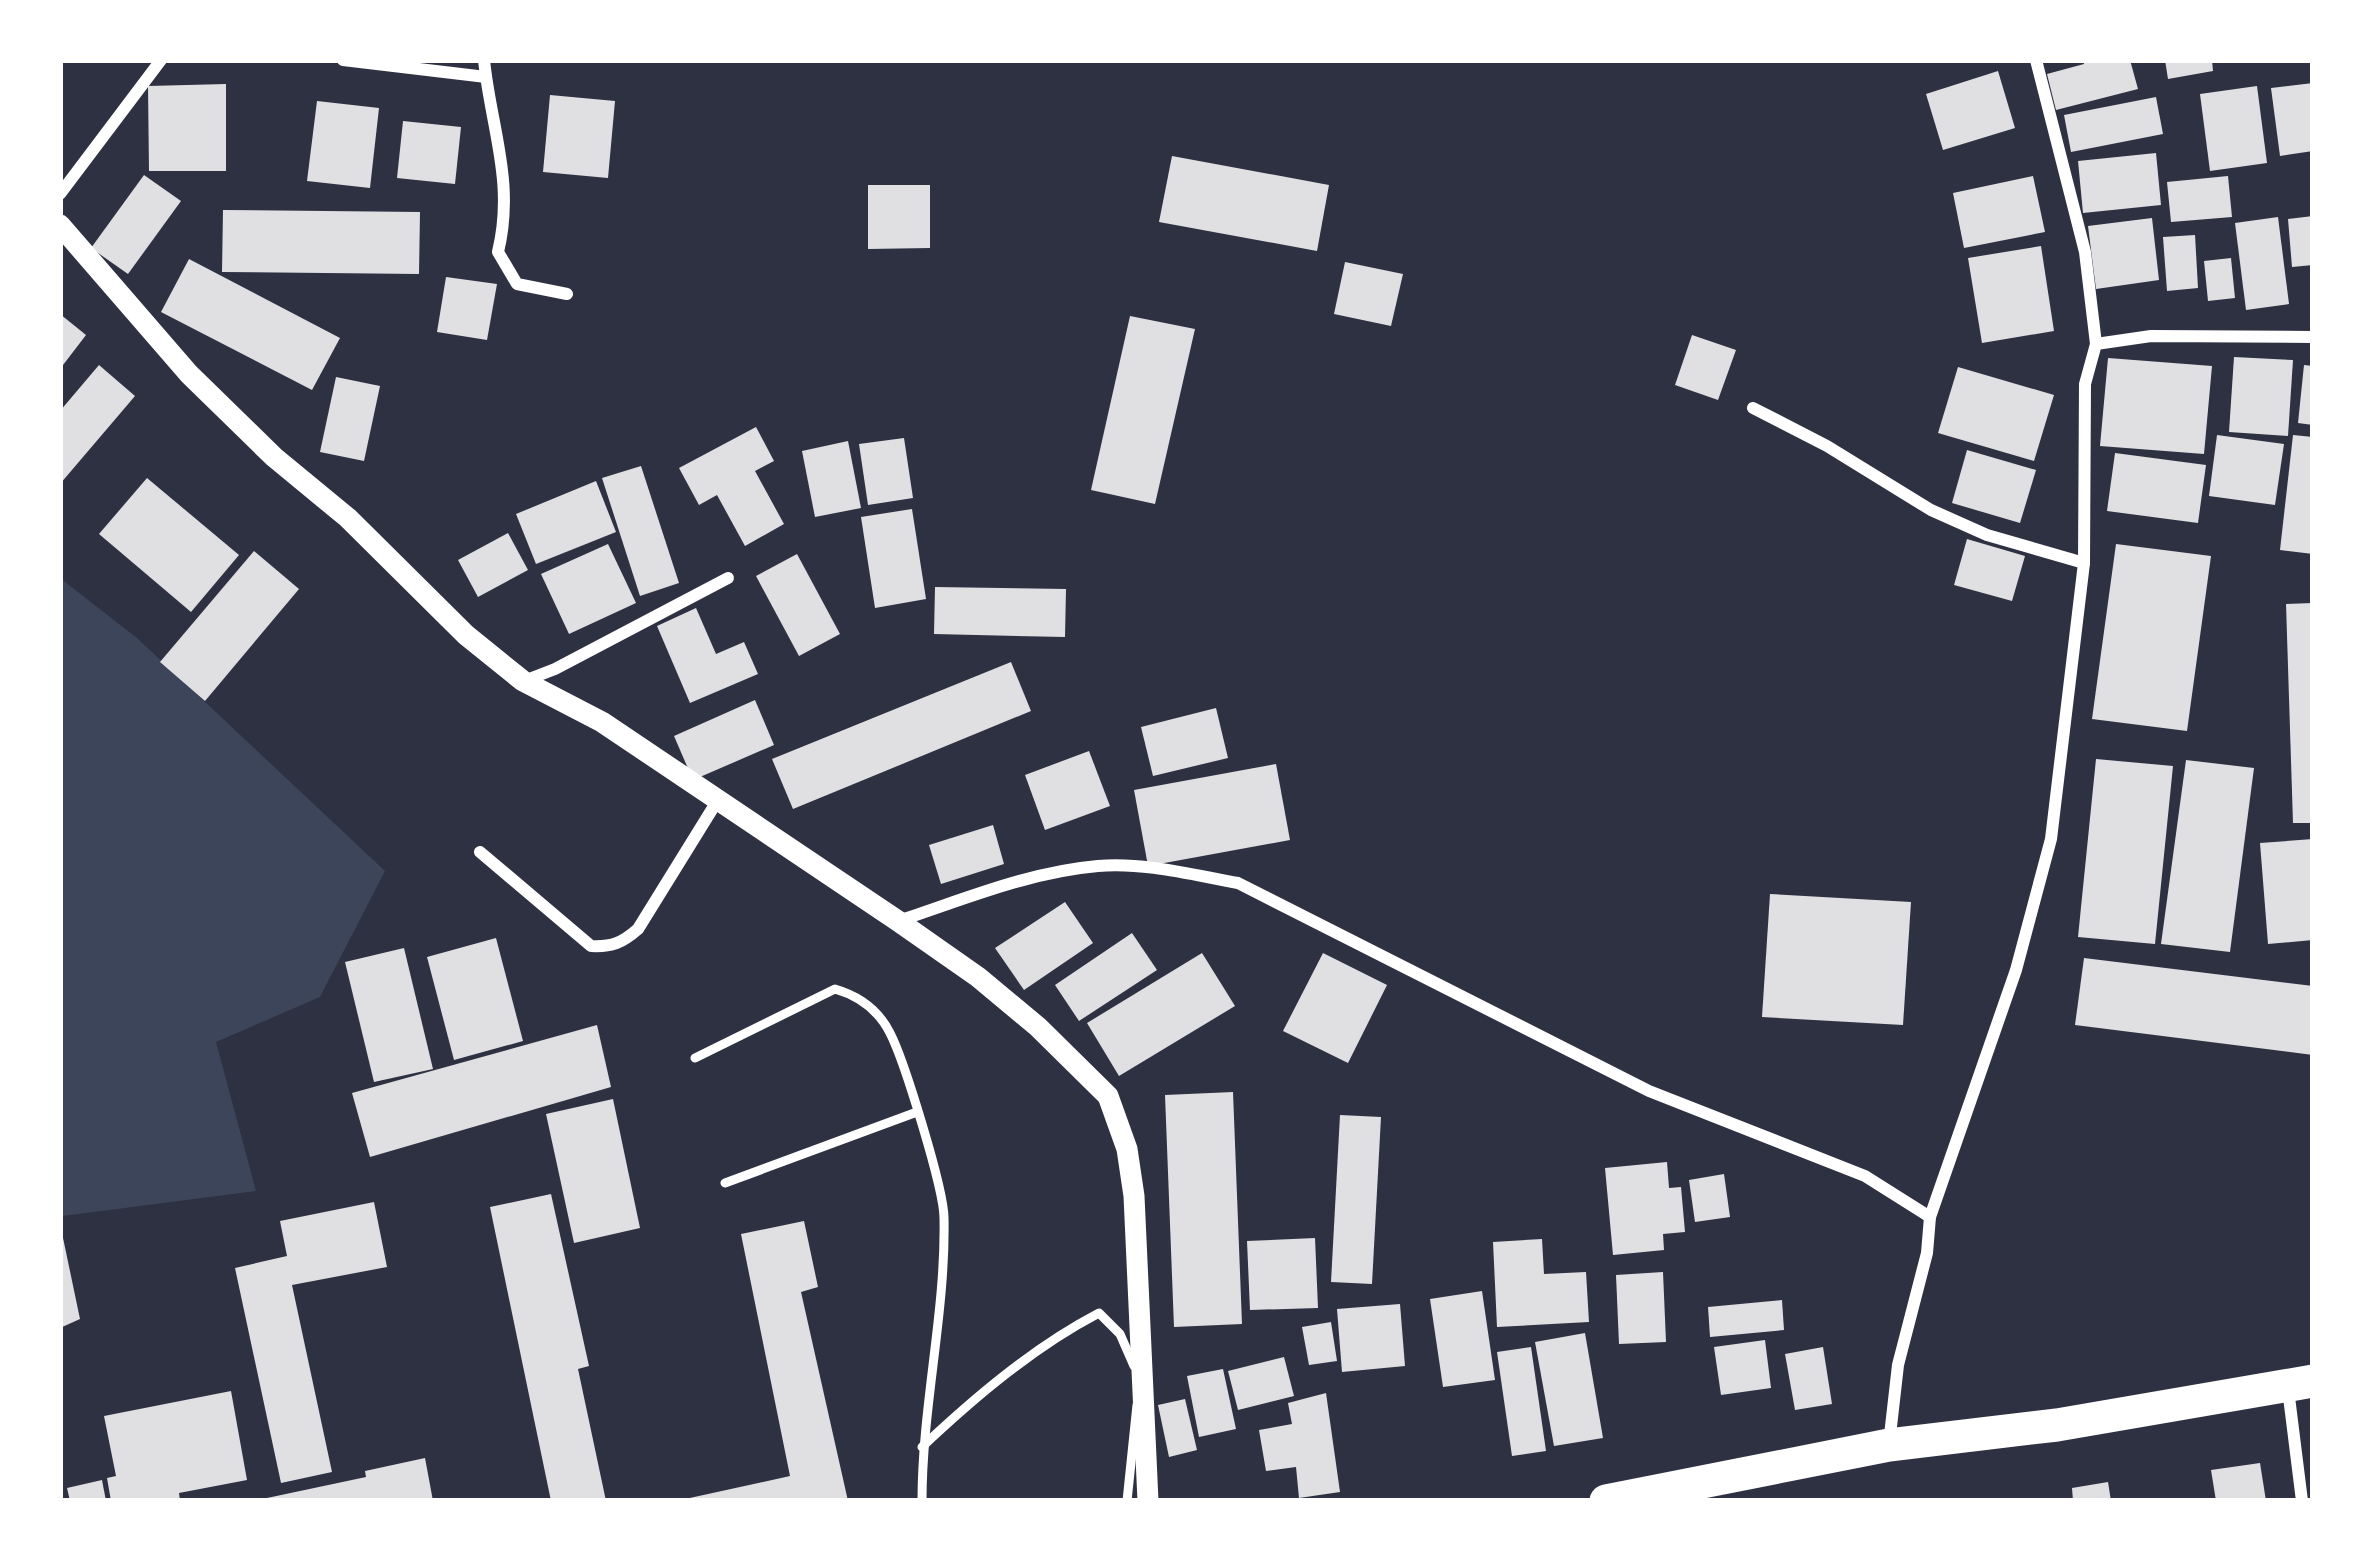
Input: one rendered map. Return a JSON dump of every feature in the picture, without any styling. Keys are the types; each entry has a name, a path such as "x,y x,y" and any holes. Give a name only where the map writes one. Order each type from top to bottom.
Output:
{"highway":[{"path":"1606,1501 1889,1445 2057,1425 2300,1383"}],"street":[{"path":"60,194 161,60"},
{"path":"343,60 485,77"},
{"path":"484,60 500,143 506,217 498,252 517,284 567,294"},
{"path":"1889,1445 1898,1366 1927,1253 1930,1217 2016,970 2050,839 2084,563 2085,384 2096,344 2085,252 2036,60"},
{"path":"60,225 189,374 274,457 348,518 466,635 523,681 602,722 978,976 1108,1096 1127,1149 1134,1196 1148,1501"},
{"path":"2096,344 2151,335 2313,338"},
{"path":"1753,409 1827,446 1931,510 1987,535 2084,563"},
{"path":"523,681 555,669 728,578"},
{"path":"480,852 590,946 608,947 622,943 638,929 716,803"},
{"path":"898,921 1018,880 1100,866 1166,870 1238,884 1649,1091 1865,1176 1930,1217"},
{"path":"2300,1383 2302,1501"}],"lane":[{"path":"695,1058 836,989 861,996 890,1031 945,1213 922,1447 922,1501"},
{"path":"725,1183 917,1112"},
{"path":"922,1447 968,1404 1099,1312 1120,1334 1142,1393 1133,1416 1127,1501"}],"shaded area":[{"path":"60,578 137,638 385,871 320,997 216,1042 256,1191 63,1216"}],"building":[{"path":"2083,60 2130,60 2138,89 2056,110 2047,74 2084,64"},
{"path":"2165,60 2212,60 2213,71 2168,79"},
{"path":"1998,71 2015,128 1943,150 1926,94"},
{"path":"2313,83 2313,151 2280,156 2271,88"},
{"path":"226,84 226,171 149,171 148,86"},
{"path":"2257,86 2267,163 2210,171 2200,94"},
{"path":"550,95 615,101 608,178 543,172"},
{"path":"2156,97 2163,134 2071,152 2064,115"},
{"path":"317,101 379,108 370,188 307,181"},
{"path":"403,121 461,127 455,184 397,178"},
{"path":"2156,153 2161,205 2083,213 2078,161"},
{"path":"1172,156 1329,185 1317,251 1159,222"},
{"path":"144,175 181,201 128,274 91,248"},
{"path":"2033,176 2045,232 1964,248 1953,193"},
{"path":"2228,176 2232,217 2171,222 2167,182"},
{"path":"868,185 930,185 930,248 868,249"},
{"path":"223,210 420,212 419,274 222,272"},
{"path":"2313,216 2313,265 2292,267 2288,219"},
{"path":"2278,217 2289,304 2246,310 2235,223"},
{"path":"2152,218 2159,280 2096,289 2088,226"},
{"path":"2195,235 2198,288 2167,291 2163,237"},
{"path":"2041,246 2054,331 1982,343 1968,258"},
{"path":"2231,258 2235,298 2208,301 2204,261"},
{"path":"189,259 340,338 312,390 161,312"},
{"path":"1345,262 1403,274 1391,326 1334,314"},
{"path":"446,277 497,284 487,340 437,332"},
{"path":"60,314 86,335 60,369"},
{"path":"1130,316 1195,329 1155,504 1091,490"},
{"path":"1692,335 1736,350 1718,400 1675,385"},
{"path":"2234,357 2293,360 2288,436 2229,432"},
{"path":"2108,358 2212,366 2204,454 2100,446"},
{"path":"99,365 135,396 60,484 60,411"},
{"path":"2304,365 2313,366 2313,425 2298,423"},
{"path":"1958,367 2054,395 2034,461 1938,433"},
{"path":"336,377 380,386 364,461 320,452"},
{"path":"756,427 774,461 755,471 784,524 745,546 717,495 699,505 679,468"},
{"path":"2217,435 2284,444 2275,505 2209,496"},
{"path":"2293,435 2313,437 2313,554 2280,550"},
{"path":"904,438 913,498 868,505 859,444"},
{"path":"848,441 861,508 815,517 802,451"},
{"path":"1967,450 2036,470 2020,523 1952,503"},
{"path":"2115,453 2206,465 2198,523 2107,511"},
{"path":"641,466 679,583 640,596 602,478"},
{"path":"147,478 239,555 191,612 99,534"},
{"path":"596,481 616,532 536,564 516,514"},
{"path":"912,509 926,599 875,608 861,517"},
{"path":"508,533 528,570 478,597 458,560"},
{"path":"1967,539 2025,556 2012,601 1954,585"},
{"path":"608,544 636,603 569,634 541,574"},
{"path":"2116,544 2211,556 2187,731 2092,719"},
{"path":"254,551 299,589 205,701 160,662"},
{"path":"797,554 840,634 799,656 756,576"},
{"path":"935,587 1066,589 1065,637 934,634"},
{"path":"2313,603 2313,823 2293,823 2286,604"},
{"path":"696,608 716,654 744,642 758,674 690,703 657,626"},
{"path":"1011,662 1031,711 793,809 772,759"},
{"path":"755,700 774,745 693,780 674,736"},
{"path":"1216,708 1228,758 1153,776 1141,727"},
{"path":"1089,751 1110,806 1045,830 1025,775"},
{"path":"2096,759 2173,766 2155,944 2078,937"},
{"path":"2186,760 2254,768 2230,952 2161,944"},
{"path":"1276,764 1290,840 1148,866 1134,790"},
{"path":"993,825 1004,864 941,884 929,845"},
{"path":"2313,839 2313,940 2268,944 2260,843"},
{"path":"1770,894 1911,902 1903,1025 1762,1017"},
{"path":"1065,902 1093,943 1024,990 995,948"},
{"path":"1132,933 1157,970 1079,1021 1055,985"},
{"path":"496,938 523,1041 454,1060 427,957"},
{"path":"404,948 433,1069 374,1082 345,962"},
{"path":"1202,953 1235,1006 1119,1076 1087,1023"},
{"path":"1323,953 1387,985 1348,1063 1283,1031"},
{"path":"2084,958 2313,986 2313,1055 2075,1025"},
{"path":"597,1025 611,1087 370,1157 352,1093"},
{"path":"1233,1092 1242,1324 1174,1327 1165,1095"},
{"path":"613,1099 640,1228 574,1243 546,1114"},
{"path":"1340,1115 1381,1117 1372,1284 1331,1282"},
{"path":"1667,1162 1669,1188 1681,1187 1685,1232 1663,1234 1664,1250 1613,1255 1605,1168"},
{"path":"1724,1174 1730,1217 1695,1222 1689,1180"},
{"path":"551,1194 589,1366 578,1369 606,1501 551,1501 490,1207"},
{"path":"374,1202 387,1267 292,1285 332,1472 281,1483 235,1268 287,1256 280,1221"},
{"path":"804,1221 818,1287 801,1292 848,1501 676,1501 790,1476 741,1234"},
{"path":"60,1234 80,1319 60,1328"},
{"path":"1315,1238 1318,1308 1250,1310 1247,1241"},
{"path":"1542,1239 1544,1274 1586,1272 1589,1322 1497,1327 1493,1242"},
{"path":"1663,1272 1666,1342 1619,1344 1616,1275"},
{"path":"1482,1291 1495,1380 1443,1387 1430,1299"},
{"path":"1782,1300 1784,1330 1710,1337 1708,1307"},
{"path":"1400,1304 1405,1366 1342,1372 1337,1309"},
{"path":"1331,1322 1337,1361 1309,1365 1302,1327"},
{"path":"1585,1333 1603,1438 1554,1446 1535,1342"},
{"path":"1765,1340 1771,1388 1721,1395 1714,1347"},
{"path":"1531,1347 1546,1451 1512,1456 1497,1352"},
{"path":"1823,1347 1832,1404 1795,1410 1785,1354"},
{"path":"1284,1357 1294,1396 1238,1410 1228,1371"},
{"path":"1223,1369 1236,1429 1199,1437 1187,1376"},
{"path":"231,1391 247,1480 179,1493 180,1501 111,1501 107,1478 116,1476 104,1416"},
{"path":"1326,1393 1340,1492 1299,1498 1296,1467 1266,1471 1259,1430 1292,1424 1288,1403"},
{"path":"1185,1399 1197,1450 1169,1457 1158,1405"},
{"path":"425,1458 433,1501 253,1501 366,1477 365,1471"},
{"path":"2260,1463 2266,1501 2216,1501 2211,1470"},
{"path":"102,1480 106,1501 70,1501 67,1488"},
{"path":"2108,1482 2111,1501 2073,1501 2072,1488"}]}
